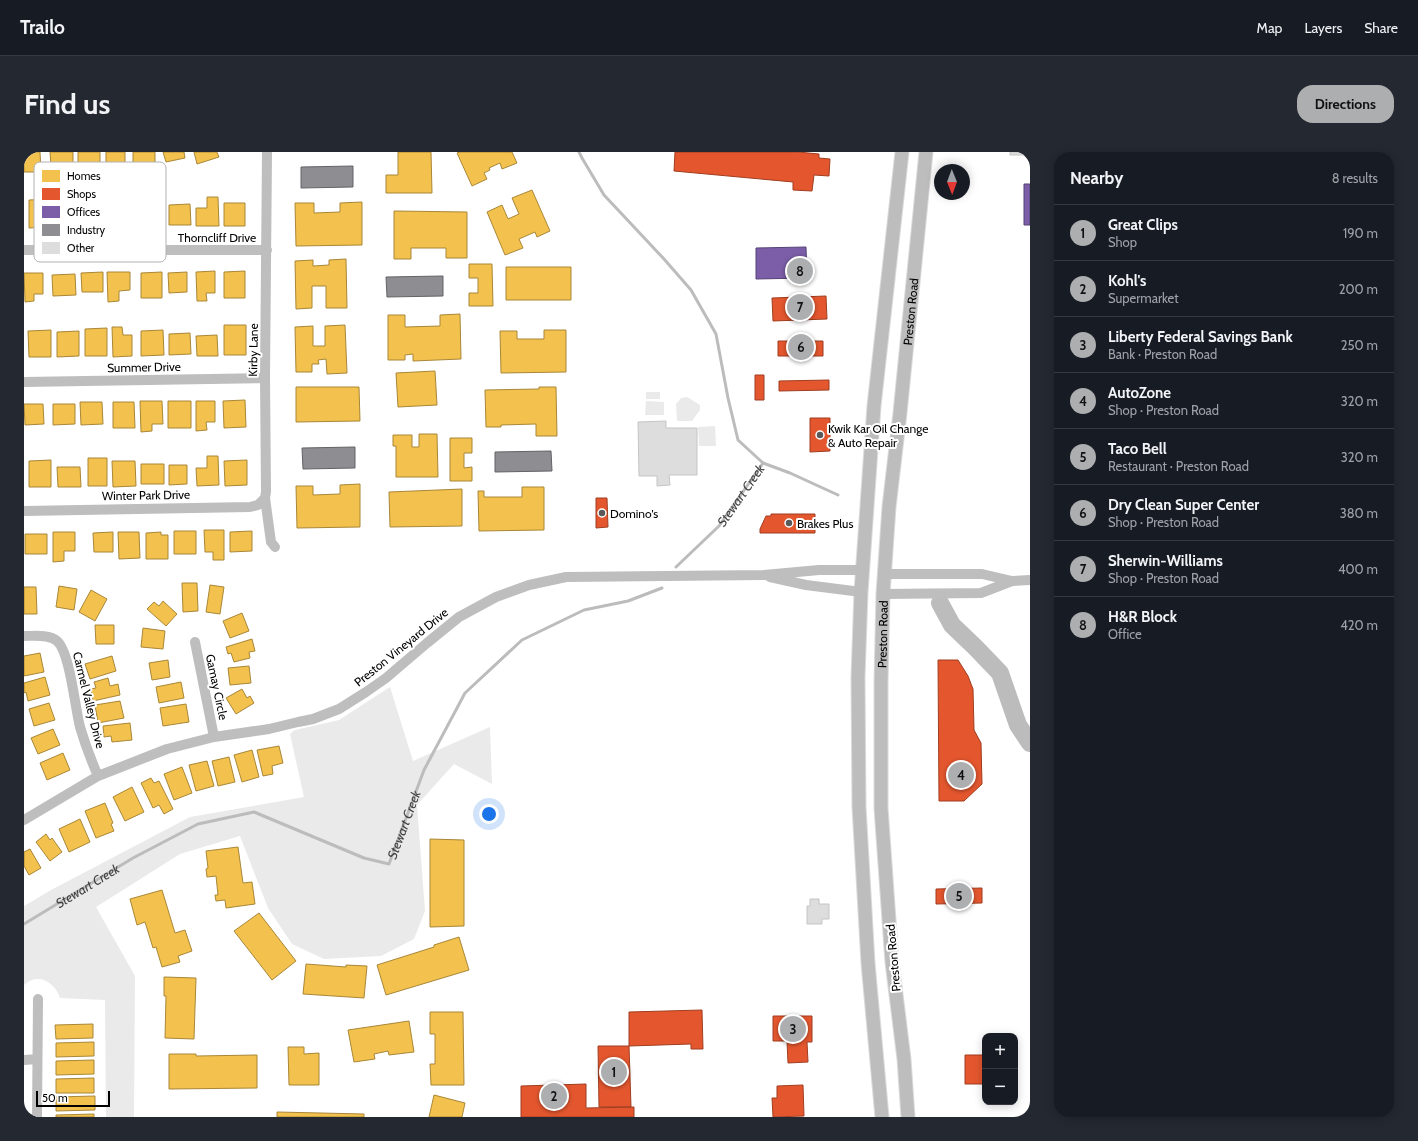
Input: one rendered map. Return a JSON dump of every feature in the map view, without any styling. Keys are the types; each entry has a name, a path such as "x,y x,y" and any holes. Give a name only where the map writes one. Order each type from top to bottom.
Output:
{"main road":[{"name":"Preston Road","path":"882,1117 868,963 859,807 858,677 861,592 874,406 902,152"},
{"name":"Preston Road","path":"908,1117 904,1059 892,962 881,808 880,776 883,594 889,506 900,413 926,152"},
{"path":"863,570 885,574"},
{"path":"861,592 883,594"},
{"path":"862,862 885,860"},
{"path":"863,878 886,876"}],"street":[{"name":"Kirby Lane","path":"267,152 265,498 271,542 275,547"},
{"name":"Thorncliff Drive","path":"166,250 267,250"},
{"name":"Summer Drive","path":"24,382 265,378"},
{"name":"Winter Park Drive","path":"24,511 250,506 258,505 265,498"},
{"name":"Preston Vineyard Drive","path":"24,820 98,776 167,749 214,737 269,729 313,719 339,708 362,695 386,678 427,642 459,617 496,597 529,585 566,577 764,575 819,570 863,570"},
{"path":"885,574 982,574 1012,581 1030,580"},
{"name":"Preston Vineyard Drive","path":"764,575 806,585 861,592"},
{"path":"883,594 981,593 1012,581"},
{"name":"Carmel Valley Drive","path":"24,636 49,637 56,640 60,644 67,661 80,727 89,756 98,776"},
{"name":"Gamay Circle","path":"195,642 214,737"},
{"path":"37,1117 38,999"},
{"path":"24,1060 37,1059"}],"shaded area":[{"path":"646,392 660,392 660,399 646,399"},
{"path":"687,397 700,405 700,410 692,421 677,421 676,404 681,398"},
{"path":"646,401 664,402 664,415 645,415"},
{"path":"715,426 716,446 699,446 698,427"},
{"path":"390,687 413,761 490,727 492,784 454,764 417,805 425,911 414,939 381,956 324,959 292,944 268,908 240,836 180,854 96,907 135,976 134,1117 106,1117 105,1000 60,998 58,992 50,983 40,979 29,981 24,985 24,906 51,890 190,817 304,797 290,734 295,730 339,720"}],"building: Homes":[{"path":"24,152 40,152 40,162 34,162 34,172 24,172"},
{"path":"50,152 73,152 73,162 51,162"},
{"path":"78,152 100,152 100,162 78,162"},
{"path":"106,152 125,152 125,162 106,162"},
{"path":"133,152 155,152 155,162 133,162"},
{"path":"163,152 184,152 185,158 166,162"},
{"path":"194,152 217,152 219,157 197,164"},
{"path":"398,152 431,152 432,193 386,193 386,175 398,175"},
{"path":"512,152 517,163 502,169 500,163 489,168 490,170 484,173 487,179 472,186 457,153"},
{"path":"532,190 550,231 537,237 535,232 519,239 523,248 505,255 487,212 502,205 508,219 519,214 512,198"},
{"path":"207,197 218,197 219,226 196,226 196,208 207,208"},
{"path":"29,200 34,200 34,228 29,228"},
{"path":"362,202 362,245 296,246 295,203 314,203 314,213 340,212 340,203"},
{"path":"224,203 245,203 245,226 224,226"},
{"path":"190,204 191,225 169,225 169,205"},
{"path":"394,211 467,212 467,258 446,258 446,248 411,248 411,259 394,259"},
{"path":"346,259 347,308 326,308 326,286 312,286 312,308 296,309 295,261 313,260 313,266 329,265 329,260"},
{"path":"469,264 492,264 493,306 469,306 469,293 478,293 478,278 469,278"},
{"path":"506,267 571,267 571,300 506,300"},
{"path":"215,271 215,293 206,293 207,301 197,301 196,272"},
{"path":"245,271 245,298 224,298 224,272"},
{"path":"103,272 103,292 82,292 81,273"},
{"path":"107,272 130,272 130,290 119,291 119,301 108,302"},
{"path":"162,272 162,298 141,298 141,273"},
{"path":"187,272 187,292 169,293 168,273"},
{"path":"24,273 43,273 43,294 34,294 34,301 25,302"},
{"path":"75,274 76,295 53,296 52,275"},
{"path":"460,314 461,359 413,361 413,354 405,355 405,360 388,360 388,315 405,315 405,327 440,326 440,315"},
{"path":"224,325 246,325 246,355 224,355"},
{"path":"345,325 347,373 327,374 326,359 318,360 319,364 312,364 312,372 296,372 295,327 313,326 313,346 325,346 325,326"},
{"path":"112,327 122,327 123,335 132,335 132,356 113,357"},
{"path":"107,328 107,356 85,356 85,329"},
{"path":"51,330 51,357 29,357 28,331"},
{"path":"163,330 164,355 141,356 141,331"},
{"path":"544,330 566,330 566,372 501,373 500,331 517,331 517,339 544,339"},
{"path":"79,331 79,356 57,357 57,332"},
{"path":"190,333 191,354 169,355 169,334"},
{"path":"217,335 218,356 197,356 196,336"},
{"path":"435,371 437,405 398,407 396,373"},
{"path":"296,387 359,387 360,421 296,422"},
{"path":"539,387 556,387 557,436 536,436 536,424 486,427 485,390 539,389"},
{"path":"245,400 246,427 224,428 223,401"},
{"path":"140,401 162,401 163,424 152,424 152,431 141,432"},
{"path":"168,401 191,401 191,428 168,428"},
{"path":"196,401 215,401 215,422 206,422 207,430 196,431"},
{"path":"80,402 102,402 103,424 81,425"},
{"path":"113,402 134,402 135,428 113,428"},
{"path":"24,404 43,404 44,424 25,425"},
{"path":"53,404 75,404 75,424 53,425"},
{"path":"419,434 437,434 438,477 396,477 396,446 393,446 393,435 412,435 412,447 419,447"},
{"path":"450,438 472,438 472,453 464,453 464,468 472,467 472,481 450,481"},
{"path":"207,456 218,456 219,485 197,486 196,468 207,468"},
{"path":"88,458 107,458 107,486 88,486"},
{"path":"51,460 51,487 29,487 29,461"},
{"path":"247,460 247,485 225,486 224,461"},
{"path":"112,461 135,461 136,486 113,487"},
{"path":"141,464 164,464 164,484 141,484"},
{"path":"169,465 187,465 187,484 169,485"},
{"path":"57,467 80,467 81,487 58,487"},
{"path":"360,484 360,527 297,528 296,486 313,486 313,495 340,494 340,485"},
{"path":"522,487 544,487 544,530 479,531 478,491 484,491 484,497 522,497"},
{"path":"462,489 462,526 390,527 389,492"},
{"path":"204,530 224,530 224,560 213,560 213,552 205,552"},
{"path":"174,531 196,531 196,554 174,554"},
{"path":"252,531 252,551 230,552 230,532"},
{"path":"53,532 75,532 75,551 64,551 64,561 53,562"},
{"path":"113,532 113,552 94,552 93,533"},
{"path":"118,532 139,532 140,558 119,559"},
{"path":"161,532 161,535 168,535 168,559 146,559 146,533"},
{"path":"25,534 47,534 47,554 25,554"},
{"path":"182,583 197,583 198,611 183,612"},
{"path":"210,585 224,587 220,614 206,612"},
{"path":"59,586 77,589 74,610 56,607"},
{"path":"24,587 36,587 37,614 24,614"},
{"path":"91,590 107,599 95,621 79,612"},
{"path":"163,601 177,614 166,626 147,609 154,602 159,606"},
{"path":"242,613 249,631 230,638 223,621"},
{"path":"95,625 114,625 114,644 96,644"},
{"path":"143,628 165,631 163,649 141,647"},
{"path":"252,639 255,651 249,652 250,658 234,662 231,653 228,654 226,647"},
{"path":"40,653 44,672 24,676 24,656"},
{"path":"112,656 116,671 90,679 85,664"},
{"path":"168,660 170,677 152,680 149,663"},
{"path":"249,666 251,683 230,685 228,668"},
{"path":"45,677 50,695 28,701 26,692 24,693 24,683"},
{"path":"108,678 110,686 118,684 120,695 93,701 91,689 96,688 94,682"},
{"path":"181,682 184,698 159,703 156,687"},
{"path":"242,689 247,698 250,696 254,703 236,714 226,698"},
{"path":"120,701 124,718 98,723 95,705"},
{"path":"49,703 55,720 34,726 29,709"},
{"path":"186,704 189,722 163,726 160,708"},
{"path":"130,723 132,740 112,742 111,736 104,737 103,726"},
{"path":"53,729 60,745 38,754 31,738"},
{"path":"279,746 283,763 272,766 273,774 263,776 257,750"},
{"path":"252,750 259,777 242,782 234,755"},
{"path":"63,753 70,770 47,780 40,763"},
{"path":"229,757 235,782 218,786 212,761"},
{"path":"207,761 214,786 196,791 189,765"},
{"path":"182,767 192,793 174,800 164,774"},
{"path":"151,778 154,783 159,781 173,809 164,814 159,805 153,808 141,783"},
{"path":"132,787 144,812 125,821 113,797"},
{"path":"105,803 113,823 111,824 114,831 96,838 85,811"},
{"path":"80,819 90,842 69,852 59,829"},
{"path":"46,834 50,840 52,838 62,852 50,861 36,842"},
{"path":"430,839 464,840 464,926 430,927"},
{"path":"238,847 243,883 252,882 255,904 226,908 225,900 216,901 215,895 218,895 216,876 207,877 206,869 208,868 206,851"},
{"path":"30,849 41,868 29,875 24,866 24,852"},
{"path":"162,890 175,933 185,930 192,951 178,956 180,962 162,967 156,947 153,948 145,922 137,925 130,899"},
{"path":"259,913 296,961 272,980 234,931"},
{"path":"459,937 469,970 386,995 377,965 434,947 434,945"},
{"path":"306,964 346,967 346,965 367,966 364,998 303,994"},
{"path":"164,977 196,978 194,1039 165,1038 166,996 164,996"},
{"path":"430,1012 463,1012 464,1085 431,1085 430,1064 435,1064 435,1034 430,1034"},
{"path":"409,1021 414,1052 389,1055 388,1051 374,1054 375,1059 354,1062 348,1030"},
{"path":"93,1024 93,1038 56,1039 55,1025"},
{"path":"94,1042 94,1056 56,1057 56,1043"},
{"path":"288,1047 304,1047 304,1054 319,1053 319,1085 289,1085"},
{"path":"169,1054 196,1054 196,1056 257,1055 257,1088 169,1089"},
{"path":"94,1060 94,1074 56,1075 56,1061"},
{"path":"94,1078 94,1093 56,1093 56,1079"},
{"path":"434,1095 465,1103 462,1117 429,1117"},
{"path":"95,1096 95,1110 56,1111 56,1097"},
{"path":"277,1112 364,1114 364,1117 277,1117"},
{"path":"94,1114 94,1117 56,1117 56,1115"}],"building: Shops":[{"path":"675,152 798,152 819,154 819,158 830,159 829,176 814,175 812,191 793,190 793,182 674,171"},
{"path":"826,296 827,319 773,321 772,298"},
{"path":"778,341 823,341 823,356 778,356"},
{"path":"755,375 764,375 764,400 755,400"},
{"path":"829,380 829,390 779,391 779,381"},
{"path":"810,418 830,418 830,451 810,452"},
{"name":"Domino's","path":"596,498 607,498 608,527 596,528"},
{"name":"Brakes Plus","path":"771,514 815,514 815,533 760,533 760,529 766,516 771,516"},
{"path":"938,660 958,660 968,676 973,689 974,730 981,743 982,784 964,801 939,801"},
{"path":"982,888 982,903 936,904 936,889"},
{"path":"702,1010 703,1049 691,1049 691,1044 629,1046 629,1012"},
{"path":"773,1016 812,1016 812,1042 807,1042 808,1062 788,1063 787,1041 773,1041"},
{"path":"598,1046 629,1046 631,1107 599,1107"},
{"path":"965,1055 982,1055 982,1084 965,1084"},
{"path":"586,1084 586,1108 634,1107 634,1117 521,1117 521,1086"},
{"path":"803,1085 804,1116 773,1117 772,1098 777,1098 777,1086"}],"building: Offices":[{"path":"1024,184 1030,184 1030,225 1024,225"},
{"path":"806,247 807,278 756,279 756,248"}],"building: Industry":[{"path":"353,166 353,187 301,188 301,167"},
{"path":"443,276 443,296 387,297 386,277"},
{"path":"355,447 355,468 303,469 302,448"},
{"path":"551,451 552,471 495,472 495,452"}],"building: Other":[{"path":"1010,152 1030,152 1030,155 1010,155"},
{"path":"666,421 666,428 697,428 697,475 669,475 670,485 657,486 657,476 639,476 638,422"},
{"path":"810,899 819,899 819,904 829,904 829,919 822,919 822,924 807,924 807,906 810,906"}],"waterway":[{"path":"579,152 604,195 691,290 716,334 728,398 738,440 763,463 790,473 838,495"},
{"name":"Stewart Creek","path":"676,567 719,526 763,463"},
{"name":"Stewart Creek","path":"24,924 133,858 198,824 254,812 364,858 389,864 424,770 465,693 522,640 584,610 628,601 662,588"},
{"name":"Stewart Creek","path":"940,603 952,625 1000,673 1018,725 1030,743"}],"place":[{"name":"H&R Block","path":"800,271"},
{"name":"Sherwin-Williams","path":"800,307"},
{"name":"Dry Clean Super Center","path":"801,347"},
{"name":"Kwik Kar Oil Change & Auto Repair","path":"820,435"},
{"name":"Domino's","path":"602,513"},
{"name":"Brakes Plus","path":"789,523"},
{"name":"AutoZone","path":"961,775"},
{"name":"Taco Bell","path":"959,896"},
{"name":"Liberty Federal Savings Bank","path":"793,1029"},
{"name":"Great Clips","path":"614,1072"},
{"name":"Kohl's","path":"554,1096"}]}
